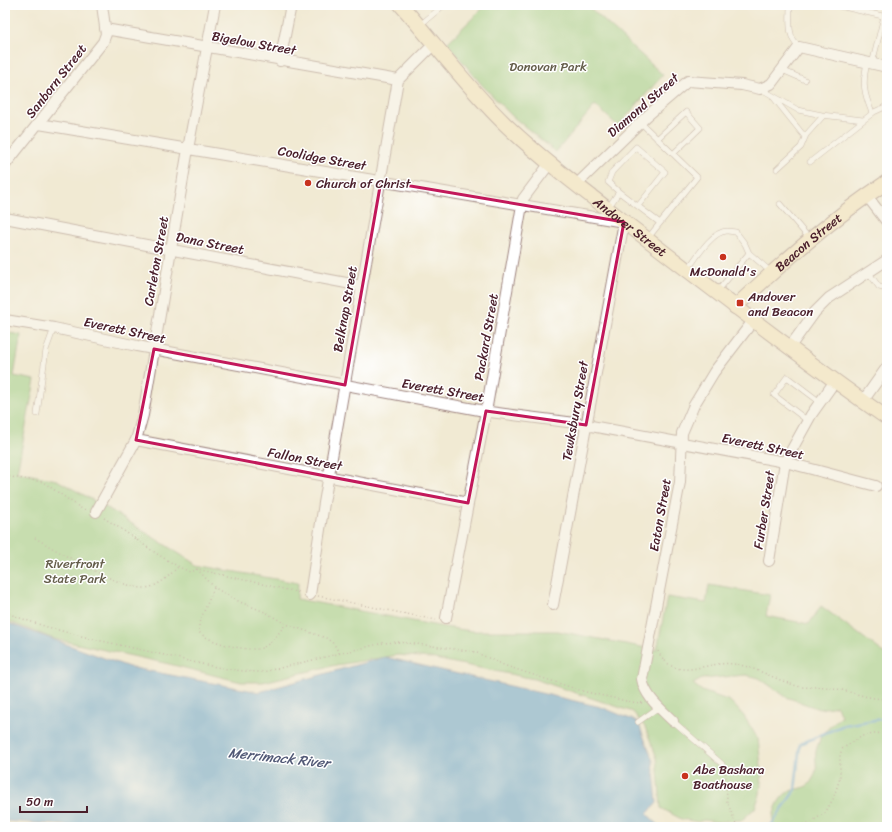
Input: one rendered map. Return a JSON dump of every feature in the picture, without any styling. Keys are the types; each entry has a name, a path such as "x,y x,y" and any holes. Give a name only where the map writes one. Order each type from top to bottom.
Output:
{"main road":[{"name":"Andover Street","path":"401,5 435,43 472,92 506,125 550,163 734,307 887,418"},
{"name":"Beacon Street","path":"734,307 810,239 836,218 887,182"}],"street":[{"name":"Sanborn Street","path":"5,165 103,42 105,29 102,5"},
{"name":"Carleton Street","path":"96,512 136,440 143,415 188,149 215,5"},
{"path":"280,61 291,5"},
{"name":"Bigelow Street","path":"105,29 280,61 398,80"},
{"path":"398,80 435,43"},
{"path":"760,88 771,84 799,47 887,67"},
{"name":"Belknap Street","path":"310,594 328,477 398,80"},
{"name":"Diamond Street","path":"577,184 640,122 688,81 742,85 760,88"},
{"name":"Coolidge Street","path":"39,124 624,222"},
{"name":"Packard Street","path":"446,618 486,411 523,200 550,163"},
{"path":"867,196 887,222"},
{"name":"Dana Street","path":"5,218 171,248 362,286"},
{"name":"Tewksbury Street","path":"553,605 624,222"},
{"path":"790,348 822,304 836,291 869,273 887,260"},
{"name":"Everett Street","path":"5,320 54,328 154,350 486,411 586,425 785,462 876,486"},
{"name":"Eaton Street","path":"673,721 657,705 644,686 642,679 680,482 682,433 694,405 714,372 753,321"},
{"path":"862,401 887,367"},
{"name":"Furber Street","path":"768,561 785,462 808,421 835,381"},
{"name":"Fallon Street","path":"136,440 468,503"}],"lane":[{"path":"420,26 444,5"},
{"path":"790,5 790,31 794,44 799,47"},
{"path":"836,5 885,17 870,64 863,80 865,97 872,113"},
{"path":"782,70 805,80"},
{"path":"760,88 798,110 824,116 863,120"},
{"path":"771,95 805,137"},
{"path":"810,162 872,113 887,106"},
{"path":"657,138 686,112 700,128 673,154"},
{"path":"777,168 802,147 805,137 824,116"},
{"path":"640,122 697,177 648,239"},
{"path":"638,206 665,172 636,147 612,172 608,182 619,192 638,206 660,222"},
{"path":"607,208 619,192"},
{"path":"780,204 810,239"},
{"path":"688,270 705,246 716,235 725,230 736,232 745,244 749,253 772,273"},
{"path":"717,293 749,253"},
{"path":"869,273 879,287 887,289"},
{"path":"37,414 46,350 54,328"},
{"path":"808,421 774,395 787,377 820,402"},
{"path":"638,722 657,705"},
{"path":"673,721 722,764"}],"path":[{"path":"5,476 43,482 82,509 96,512 178,567 190,572 197,569 432,619 441,620 446,618"},
{"path":"35,538 95,571 129,586 144,588 155,586 178,567"},
{"path":"197,569 214,588 240,602 265,612 286,624 326,638 334,644 338,653"},
{"path":"214,588 198,623 200,632 208,639 251,649 263,648 273,640 286,624"},
{"path":"5,612 50,629 194,662 250,672 263,672 338,653 397,642 476,652 506,666 582,691 631,702 657,705"},
{"path":"659,654 666,664 679,669 692,669 710,664 734,664 767,674 799,687 825,687 849,691 867,698 887,699"},
{"path":"792,827 811,822 825,813 833,799 840,778 840,754 842,749 862,736 887,732"},
{"path":"722,764 726,775 727,801 737,827"}],"highlighted area":[{"path":"381,181 624,222 586,425 486,411 468,503 136,440 154,349 345,385"}],"green space":[{"name":"Donovan Park","path":"486,5 587,5 663,75 618,126 595,105 556,152 512,116 482,85 447,43"},
{"name":"Riverfront State Park","path":"5,332 21,335 14,376 35,380 17,472 57,480 107,508 197,565 298,583 297,599 472,631 558,631 657,650 667,597 706,603 709,585 770,595 766,616 809,624 821,606 887,655 887,827 773,827 774,812 778,802 784,794 791,790 807,786 810,783 816,772 817,746 822,736 841,716 837,706 819,709 786,697 759,678 746,675 702,679 693,684 702,691 730,701 744,716 758,739 762,775 760,794 755,808 742,820 716,822 704,820 698,822 681,819 661,808 657,758 645,727 633,712 534,679 430,658 398,655 331,666 263,682 241,682 169,664 54,639 5,620"}],"water":[{"name":"Merrimack River","path":"5,622 129,667 259,692 385,657 601,707 638,722 653,761 657,803 647,814 661,827 90,827 5,821"}],"waterway":[{"path":"770,827 795,790 800,744 844,725 887,718"}],"place":[{"name":"Church of Christ","path":"308,183"},
{"name":"McDonald's","path":"723,257"},
{"name":"Andover and Beacon","path":"740,303"},
{"name":"Abe Bashara Boathouse","path":"685,776"}]}
